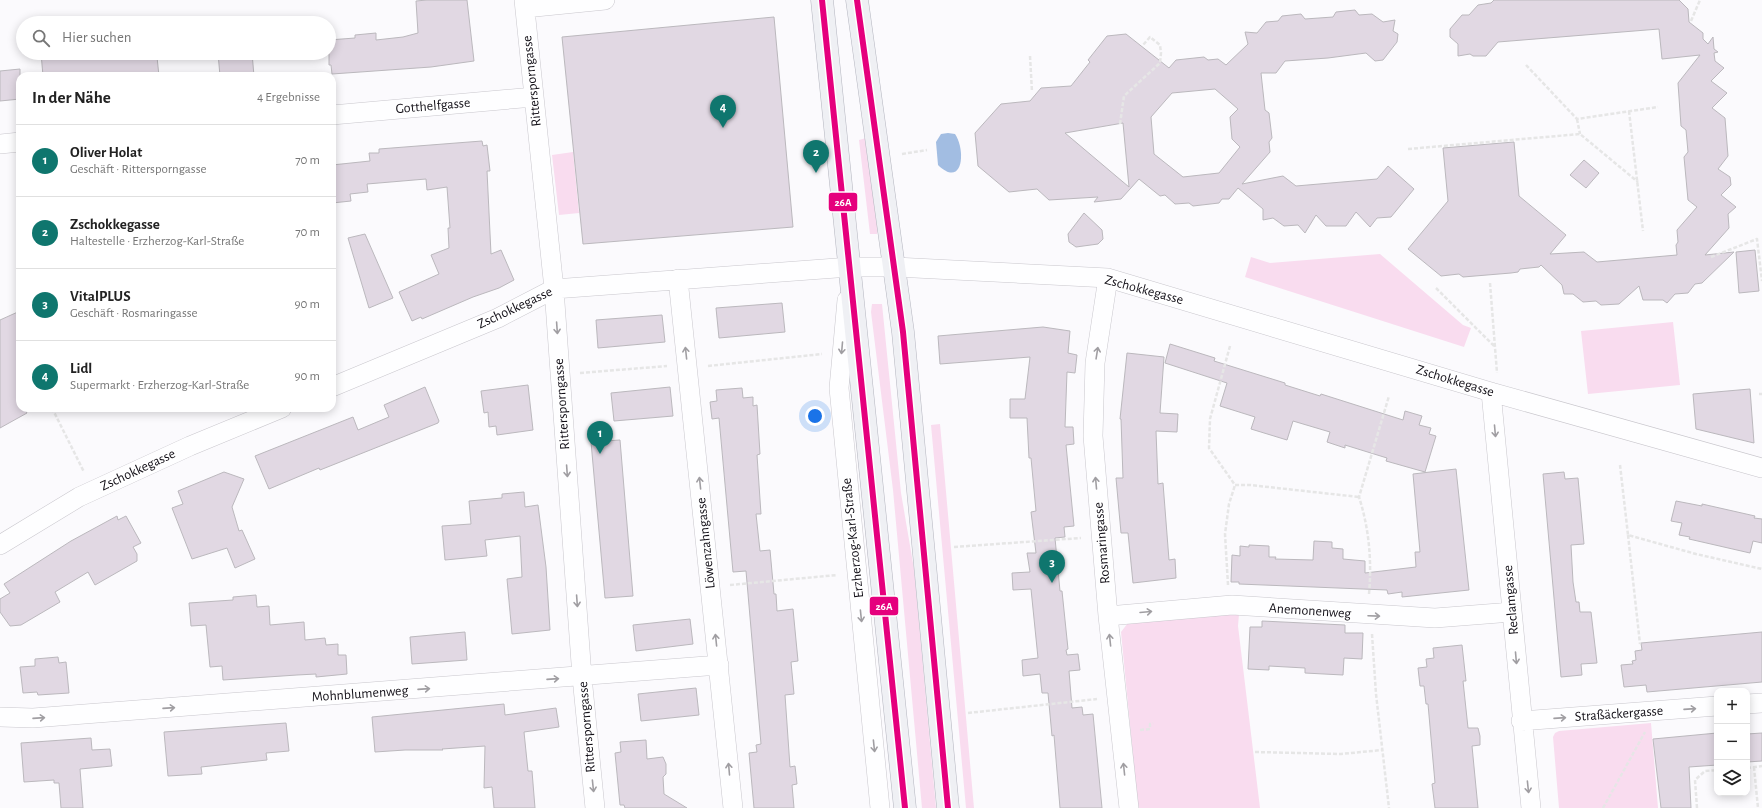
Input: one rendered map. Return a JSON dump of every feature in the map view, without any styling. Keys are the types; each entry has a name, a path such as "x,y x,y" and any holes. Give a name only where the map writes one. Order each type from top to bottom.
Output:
{"main road":[{"name":"Erzherzog-Karl-Straße","path":"822,0 905,808"},
{"path":"861,0 904,340 948,808"}],"street":[{"path":"524,4 605,0"},
{"name":"Rittersporngasse","path":"524,4 554,289 582,676 595,808"},
{"name":"Gotthelfgasse","path":"336,115 534,97"},
{"path":"0,144 16,142"},
{"name":"Zschokkegasse","path":"336,385 498,318 554,289 850,267 895,267 1108,278 1494,385 1762,468"},
{"name":"Erzherzog-Karl-Straße","path":"850,267 839,388 880,808"},
{"name":"Rosmaringasse","path":"1108,278 1095,363 1092,436 1108,616 1128,808"},
{"name":"Löwenzahngasse","path":"678,279 733,808"},
{"name":"Reclamgasse","path":"1494,385 1521,721 1531,808"},
{"name":"Zschokkegasse","path":"0,545 80,497 190,446 272,412"},
{"name":"Anemonenweg","path":"1108,616 1232,605 1435,618 1512,612"},
{"name":"Mohnblumenweg","path":"0,717 33,718 719,665"},
{"path":"1750,704 1762,703"},
{"name":"Straßäckergasse","path":"1521,721 1714,706"}],"path":[{"path":"1691,20 1700,0"},
{"path":"1120,124 1124,96 1160,63 1162,53 1160,45 1150,37 1143,45"},
{"path":"1030,56 1032,92"},
{"path":"1526,65 1577,119 1580,134 1638,182"},
{"path":"1577,119 1658,107"},
{"path":"1629,111 1643,230"},
{"path":"1408,149 1580,134"},
{"path":"902,154 927,150"},
{"path":"1711,257 1757,239 1762,281"},
{"path":"1490,283 1494,346 1494,385"},
{"path":"1436,288 1494,346"},
{"path":"1230,346 1210,419 1209,448 1235,485"},
{"path":"575,373 688,365 698,367 825,354"},
{"path":"1369,596 1371,558 1363,510 1359,497 1389,396"},
{"path":"54,412 88,478"},
{"path":"1620,465 1640,644"},
{"path":"1235,485 1250,485 1359,497"},
{"path":"1228,586 1225,534 1229,504 1235,485"},
{"path":"1628,535 1696,554 1762,569"},
{"path":"954,547 1082,538"},
{"path":"726,586 844,574"},
{"path":"1372,627 1376,694 1389,808"},
{"path":"968,713 1098,699"},
{"path":"1603,808 1645,733 1644,727"},
{"path":"1254,752 1341,754 1382,750"},
{"path":"1750,768 1762,766"},
{"path":"1754,767 1758,808"},
{"path":"1697,808 1695,780 1705,772 1714,770"}],"shaded area":[{"path":"866,138 879,225 877,234 870,234 859,140"},
{"path":"573,152 579,213 559,215 552,155"},
{"path":"1380,254 1463,325 1471,328 1464,347 1245,277 1251,257 1270,263"},
{"path":"872,304 882,304 901,493 914,569 936,808 922,808 893,490 871,312"},
{"path":"1673,322 1680,385 1588,394 1581,331"},
{"path":"940,424 974,808 966,808 931,425"},
{"path":"1239,614 1238,626 1260,808 1138,808 1121,632 1131,619"},
{"path":"1651,723 1658,808 1559,808 1553,737 1555,733 1559,731"}],"water":[{"path":"941,134 955,134 961,157 957,170 953,173 946,171 938,165 936,142"}],"building":[{"path":"467,0 474,61 431,67 336,74 336,72 332,72 329,60 336,60 336,39 355,38 355,35 376,33 376,40 403,37 418,33 416,1"},
{"path":"1494,0 1679,0 1688,9 1689,22 1703,33 1703,39 1708,44 1713,37 1714,49 1718,52 1714,53 1715,61 1724,68 1711,81 1727,93 1712,108 1725,118 1728,156 1718,169 1730,177 1731,185 1721,195 1736,207 1728,214 1729,228 1705,255 1734,252 1702,283 1695,284 1688,293 1675,294 1667,303 1663,300 1643,300 1639,286 1619,304 1601,305 1596,301 1583,302 1573,294 1564,294 1562,285 1541,265 1539,267 1520,269 1518,272 1511,273 1463,277 1459,274 1441,276 1408,249 1448,201 1443,148 1514,142 1519,196 1566,235 1550,254 1584,252 1597,262 1677,255 1677,230 1697,207 1688,200 1684,157 1688,152 1686,130 1681,126 1678,83 1700,55 1662,59 1659,29 1498,42 1486,56 1473,56 1470,54 1458,56 1458,44 1450,37 1450,29 1462,15 1469,15 1478,5 1491,3"},
{"path":"1355,10 1359,15 1372,14 1383,22 1395,20 1393,31 1398,34 1397,42 1383,60 1375,61 1366,53 1328,58 1285,61 1276,73 1261,73 1265,110 1269,113 1272,138 1269,142 1270,152 1242,184 1283,176 1296,186 1377,179 1388,166 1414,189 1391,217 1377,218 1370,227 1356,212 1346,226 1326,226 1316,215 1305,233 1298,225 1284,226 1273,218 1263,220 1263,209 1238,188 1229,199 1222,199 1219,203 1193,206 1189,203 1175,204 1165,195 1160,196 1139,179 1121,199 1094,202 1098,197 1049,200 1037,189 1009,192 978,166 975,133 1001,104 1030,101 1041,88 1071,86 1090,62 1088,60 1107,36 1126,34 1169,68 1176,60 1204,57 1208,60 1218,59 1226,65 1248,44 1245,32 1257,33 1266,22 1278,21 1282,16 1301,14 1305,19 1333,17 1336,12","holes":["1215,89 1238,109 1230,117 1232,139 1240,147 1219,173 1183,177 1154,154 1151,117 1172,93","1123,123 1129,187 1065,133"]},
{"path":"774,17 793,227 583,244 562,37"},
{"path":"42,60 157,60 159,72 43,72"},
{"path":"219,60 253,60 254,72 220,72"},
{"path":"20,69 20,72 16,72 16,99 0,101 0,71"},
{"path":"482,141 483,146 487,145 490,171 487,171 491,254 501,250 514,280 499,288 473,297 422,319 421,317 412,321 399,292 439,274 431,255 449,248 448,228 450,228 447,187 427,190 426,179 367,184 368,192 350,194 351,201 336,203 336,165 370,161 369,153 379,153 379,149"},
{"path":"1584,160 1599,173 1586,188 1570,175"},
{"path":"1084,213 1102,230 1103,239 1098,244 1076,247 1069,242 1068,234"},
{"path":"365,234 393,298 369,308 348,238"},
{"path":"1755,250 1759,291 1739,293 1736,252"},
{"path":"782,303 785,332 719,338 716,308"},
{"path":"16,313 16,412 27,413 0,428 0,320"},
{"path":"662,315 665,342 598,348 596,320"},
{"path":"1043,327 1070,331 1068,353 1077,355 1075,373 1067,372 1065,427 1073,427 1074,444 1066,445 1074,526 1064,527 1065,537 1055,538 1068,649 1066,650 1067,655 1078,654 1080,670 1069,671 1072,708 1082,707 1083,715 1093,714 1102,808 1060,808 1054,735 1052,736 1048,693 1042,693 1040,674 1023,676 1022,660 1038,658 1031,589 1013,590 1012,573 1030,572 1027,553 1036,553 1031,512 1036,511 1031,458 1029,458 1027,418 1010,418 1010,399 1025,399 1030,357 940,364 938,336"},
{"path":"1170,344 1215,358 1214,361 1285,383 1285,385 1320,396 1321,394 1403,420 1405,411 1422,416 1419,425 1431,428 1429,434 1436,436 1425,472 1386,461 1387,458 1345,445 1345,448 1327,442 1330,432 1293,421 1287,440 1251,429 1255,417 1220,406 1227,383 1165,363"},
{"path":"1127,353 1164,357 1160,413 1178,414 1177,432 1156,431 1158,484 1163,483 1169,560 1175,559 1176,578 1133,583 1128,533 1121,533 1116,478 1123,478 1120,419"},
{"path":"528,385 533,430 497,435 496,426 489,427 488,412 484,413 481,391"},
{"path":"425,387 439,421 438,423 320,470 319,468 269,489 255,456 353,417 358,430 389,417 384,405"},
{"path":"670,387 673,416 614,421 611,393"},
{"path":"742,388 743,398 753,397 753,406 757,405 760,454 757,455 761,514 756,514 760,551 770,550 777,611 793,609 798,661 791,662 794,694 785,695 790,767 795,766 797,784 792,785 794,808 754,808 749,753 757,752 756,745 761,744 746,571 733,572 719,418 712,419 710,402 717,401 716,390"},
{"path":"1750,389 1754,443 1696,429 1693,394"},
{"path":"620,440 633,596 605,598 591,442"},
{"path":"1456,469 1469,590 1402,597 1402,592 1388,594 1387,590 1239,584 1239,582 1231,582 1232,555 1240,556 1240,546 1249,547 1249,545 1269,546 1269,557 1276,557 1275,559 1313,560 1314,541 1332,542 1332,548 1343,549 1343,559 1365,561 1365,573 1416,567 1415,552 1420,552 1413,474"},
{"path":"224,472 244,479 232,507 239,531 242,530 255,559 235,568 227,548 192,559 172,508 183,504 178,491"},
{"path":"1564,472 1565,479 1578,478 1584,544 1571,545 1573,582 1576,602 1579,602 1580,612 1591,612 1597,663 1581,664 1582,675 1561,677 1543,474"},
{"path":"524,492 525,507 538,505 546,567 550,630 512,634 507,579 522,577 520,536 485,540 487,556 445,560 442,526 471,524 469,501 502,498 502,494"},
{"path":"1676,501 1702,506 1702,504 1755,516 1754,518 1762,519 1762,543 1753,541 1750,553 1689,539 1690,537 1679,535 1682,523 1671,521"},
{"path":"117,516 118,520 126,516 141,543 133,547 137,554 137,561 95,585 88,572 55,592 60,602 21,625 10,626 0,612 0,599 10,593 4,584 71,541"},
{"path":"256,595 257,607 269,606 270,625 304,622 305,640 325,638 326,645 338,644 338,655 346,655 347,674 316,677 316,674 223,680 222,666 210,667 206,625 191,626 189,603 233,600 233,597"},
{"path":"690,619 693,644 636,651 633,625"},
{"path":"1262,621 1345,625 1345,633 1363,633 1362,659 1344,658 1343,675 1305,673 1305,668 1269,666 1269,670 1248,669 1250,627 1262,627"},
{"path":"465,632 467,660 412,664 410,637"},
{"path":"1762,632 1762,682 1647,692 1646,685 1624,687 1621,665 1633,664 1632,661 1636,660 1635,651 1642,650 1641,643"},
{"path":"1462,645 1466,681 1463,681 1468,728 1478,728 1480,736 1480,745 1472,746 1478,808 1435,808 1432,784 1435,783 1428,704 1426,704 1424,686 1420,686 1418,668 1427,667 1426,659 1434,658 1433,648"},
{"path":"58,657 59,663 66,662 69,693 38,695 37,692 23,693 20,667 35,666 35,659"},
{"path":"696,688 699,715 641,721 638,694"},
{"path":"504,704 505,715 556,708 559,727 524,732 528,771 532,771 535,808 494,808 492,787 484,788 485,746 442,749 443,750 375,752 372,717"},
{"path":"286,723 289,751 266,753 267,760 201,767 202,774 168,776 164,732"},
{"path":"1714,733 1714,765 1689,767 1691,808 1661,808 1653,739"},
{"path":"1762,733 1762,761 1750,762 1750,734"},
{"path":"91,738 92,750 110,749 112,766 80,769 83,808 61,808 59,783 54,783 54,780 24,782 21,743"},
{"path":"646,740 647,759 663,757 666,764 666,774 663,777 664,794 687,808 625,808 624,805 620,805 615,753 621,752 620,742"}],"transit line":[{"name":"26A","path":"822,0 905,808"},
{"name":"26A","path":"857,0 903,332 948,808"}],"place":[{"name":"Lidl","path":"723,128"},
{"name":"Zschokkegasse","path":"816,173"},
{"name":"Oliver Holat","path":"600,454"},
{"name":"VitalPLUS","path":"1052,583"}]}
